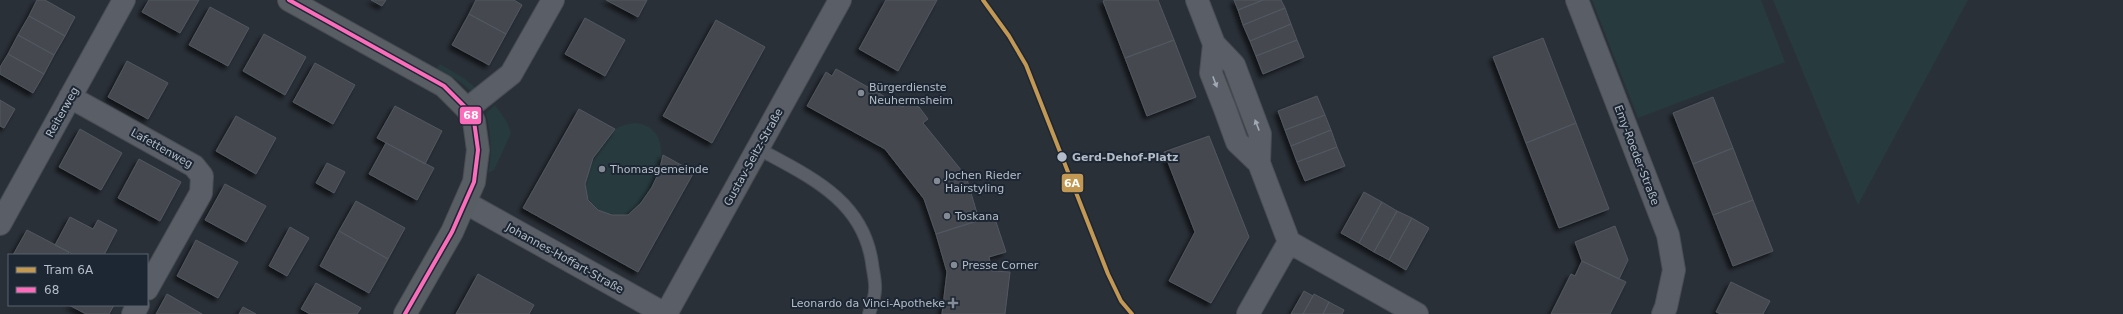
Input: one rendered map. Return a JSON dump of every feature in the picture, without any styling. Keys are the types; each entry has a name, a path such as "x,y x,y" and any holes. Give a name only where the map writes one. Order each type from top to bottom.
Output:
{"street":[{"name":"Reiterweg","path":"0,224 124,0"},
{"path":"467,109 511,74 553,0"},
{"name":"Gustav-Seitz-Straße","path":"666,314 840,0"},
{"path":"1197,0 1214,44 1234,65 1260,134 1259,163 1289,242 1417,314"},
{"name":"Emy-Roeder-Straße","path":"1577,0 1668,235 1674,270 1666,307 1663,314"},
{"path":"297,2 444,86 467,109 474,121 478,150 474,182 452,232 405,314"},
{"name":"Lafettenweg","path":"70,97 194,166 202,176 201,193 148,287"},
{"name":"Johannes-Hoffart-Straße","path":"466,202 666,314"},
{"path":"1248,314 1289,242"}],"lane":[{"path":"757,148 809,177 836,196 858,222 869,244 875,290 869,314"}],"green space":[{"path":"1592,0 1761,0 1785,62 1638,118"},
{"path":"1773,0 1968,0 1858,205"},
{"path":"440,64 465,79 478,90 474,94 462,83 437,68"},
{"path":"495,105 507,122 511,133 494,170 488,173 491,143 486,113"},
{"path":"635,123 650,128 659,139 661,153 659,168 654,184 646,198 636,208 627,214 616,215 606,213 596,207 589,200 586,192 588,174 591,165 604,142 613,132 621,126"}],"building":[{"path":"37,0 45,0 75,17 65,36 29,16"},
{"path":"149,0 199,0 180,33 142,12"},
{"path":"371,0 386,0 382,6"},
{"path":"476,0 514,0 522,5 506,34 469,14"},
{"path":"606,0 647,0 638,17"},
{"path":"886,0 937,0 898,71 859,49"},
{"path":"1158,0 1174,40 1125,58 1103,1"},
{"path":"1234,0 1263,0 1238,10"},
{"path":"1263,0 1281,0 1285,8 1243,25 1238,10"},
{"path":"210,7 249,28 228,66 189,45"},
{"path":"1285,8 1291,24 1250,41 1243,25"},
{"path":"469,14 506,34 489,65 452,45"},
{"path":"29,16 65,36 54,55 18,35"},
{"path":"585,18 625,40 605,76 565,54"},
{"path":"716,20 765,47 712,143 663,116"},
{"path":"1291,24 1297,40 1256,56 1250,41"},
{"path":"264,34 306,57 285,95 243,71"},
{"path":"18,35 54,55 44,74 8,54"},
{"path":"1543,38 1576,123 1526,143 1493,57"},
{"path":"1174,40 1196,97 1147,116 1125,58"},
{"path":"1297,40 1304,57 1263,74 1256,56"},
{"path":"8,54 44,74 33,93 0,74 0,67"},
{"path":"127,61 168,83 148,119 108,97"},
{"path":"315,63 355,85 333,124 293,102"},
{"path":"836,69 903,107 906,101 919,107 928,119 923,123 966,176 979,220 936,234 924,199 885,149 807,106 826,72 832,76"},
{"path":"1317,96 1325,115 1285,130 1278,111"},
{"path":"1713,97 1733,148 1693,164 1673,113"},
{"path":"0,100 15,109 4,128 0,126"},
{"path":"395,106 442,131 425,164 377,138"},
{"path":"579,109 615,129 593,158 585,184 588,200 598,210 612,215 628,215 641,203 652,187 659,172 663,155 694,172 638,272 523,208"},
{"path":"1325,115 1331,130 1291,146 1285,130"},
{"path":"236,116 276,138 256,174 216,151"},
{"path":"1576,123 1609,209 1559,228 1526,143"},
{"path":"80,129 122,153 101,190 59,167"},
{"path":"1331,130 1337,147 1297,162 1291,146"},
{"path":"1209,136 1249,237 1211,303 1169,281 1195,232 1164,152"},
{"path":"386,143 434,168 417,200 369,174"},
{"path":"1337,147 1345,166 1305,181 1297,162"},
{"path":"1733,148 1753,200 1713,215 1693,164"},
{"path":"139,159 181,182 160,221 118,198"},
{"path":"327,163 345,172 334,193 316,183"},
{"path":"225,184 266,206 246,242 205,220"},
{"path":"1364,192 1382,202 1359,243 1341,233"},
{"path":"1753,200 1773,251 1733,266 1713,215"},
{"path":"356,201 405,228 388,259 339,231"},
{"path":"1382,202 1397,211 1374,252 1359,243"},
{"path":"1397,211 1412,218 1389,260 1374,252"},
{"path":"994,216 1006,252 989,257 992,271 1010,272 1005,314 942,314 947,272 936,234"},
{"path":"70,217 93,229 98,220 117,230 105,254 72,254 55,245"},
{"path":"1412,218 1429,228 1406,270 1389,260"},
{"path":"1615,226 1628,260 1619,279 1582,261 1575,242"},
{"path":"290,227 309,238 287,276 269,266"},
{"path":"27,230 69,252 68,254 14,254"},
{"path":"339,231 388,259 369,293 320,266"},
{"path":"196,240 238,262 218,298 177,276"},
{"path":"1582,261 1626,282 1610,314 1551,314 1571,274 1575,276"},
{"path":"478,274 534,305 529,314 456,314"},
{"path":"1731,282 1770,301 1763,314 1721,314 1716,312"},
{"path":"316,283 361,308 357,314 310,314 301,309"},
{"path":"1304,291 1313,296 1303,314 1291,314"},
{"path":"167,294 202,314 156,314"},
{"path":"1314,294 1329,302 1323,314 1303,314"},
{"path":"1329,302 1344,310 1342,314 1323,314"},
{"path":"71,306 113,306 109,314 86,314"},
{"path":"243,307 256,314 239,314"}],"tram line":[{"name":"6A","path":"983,0 1009,36 1026,65 1108,274 1121,301 1132,314"}],"transit line":[{"name":"68","path":"289,0 444,86 467,109 474,121 478,150 474,182 452,232 405,314"}],"place":[{"name":"Bürgerdienste Neuhermsheim","path":"861,93"},
{"name":"Gerd-Dehof-Platz","path":"1062,157"},
{"name":"Thomasgemeinde","path":"602,169"},
{"name":"Jochen Rieder Hairstyling","path":"937,181"},
{"name":"Toskana","path":"947,216"},
{"name":"Presse Corner","path":"954,265"},
{"name":"Leonardo da Vinci-Apotheke","path":"953,303"}]}
